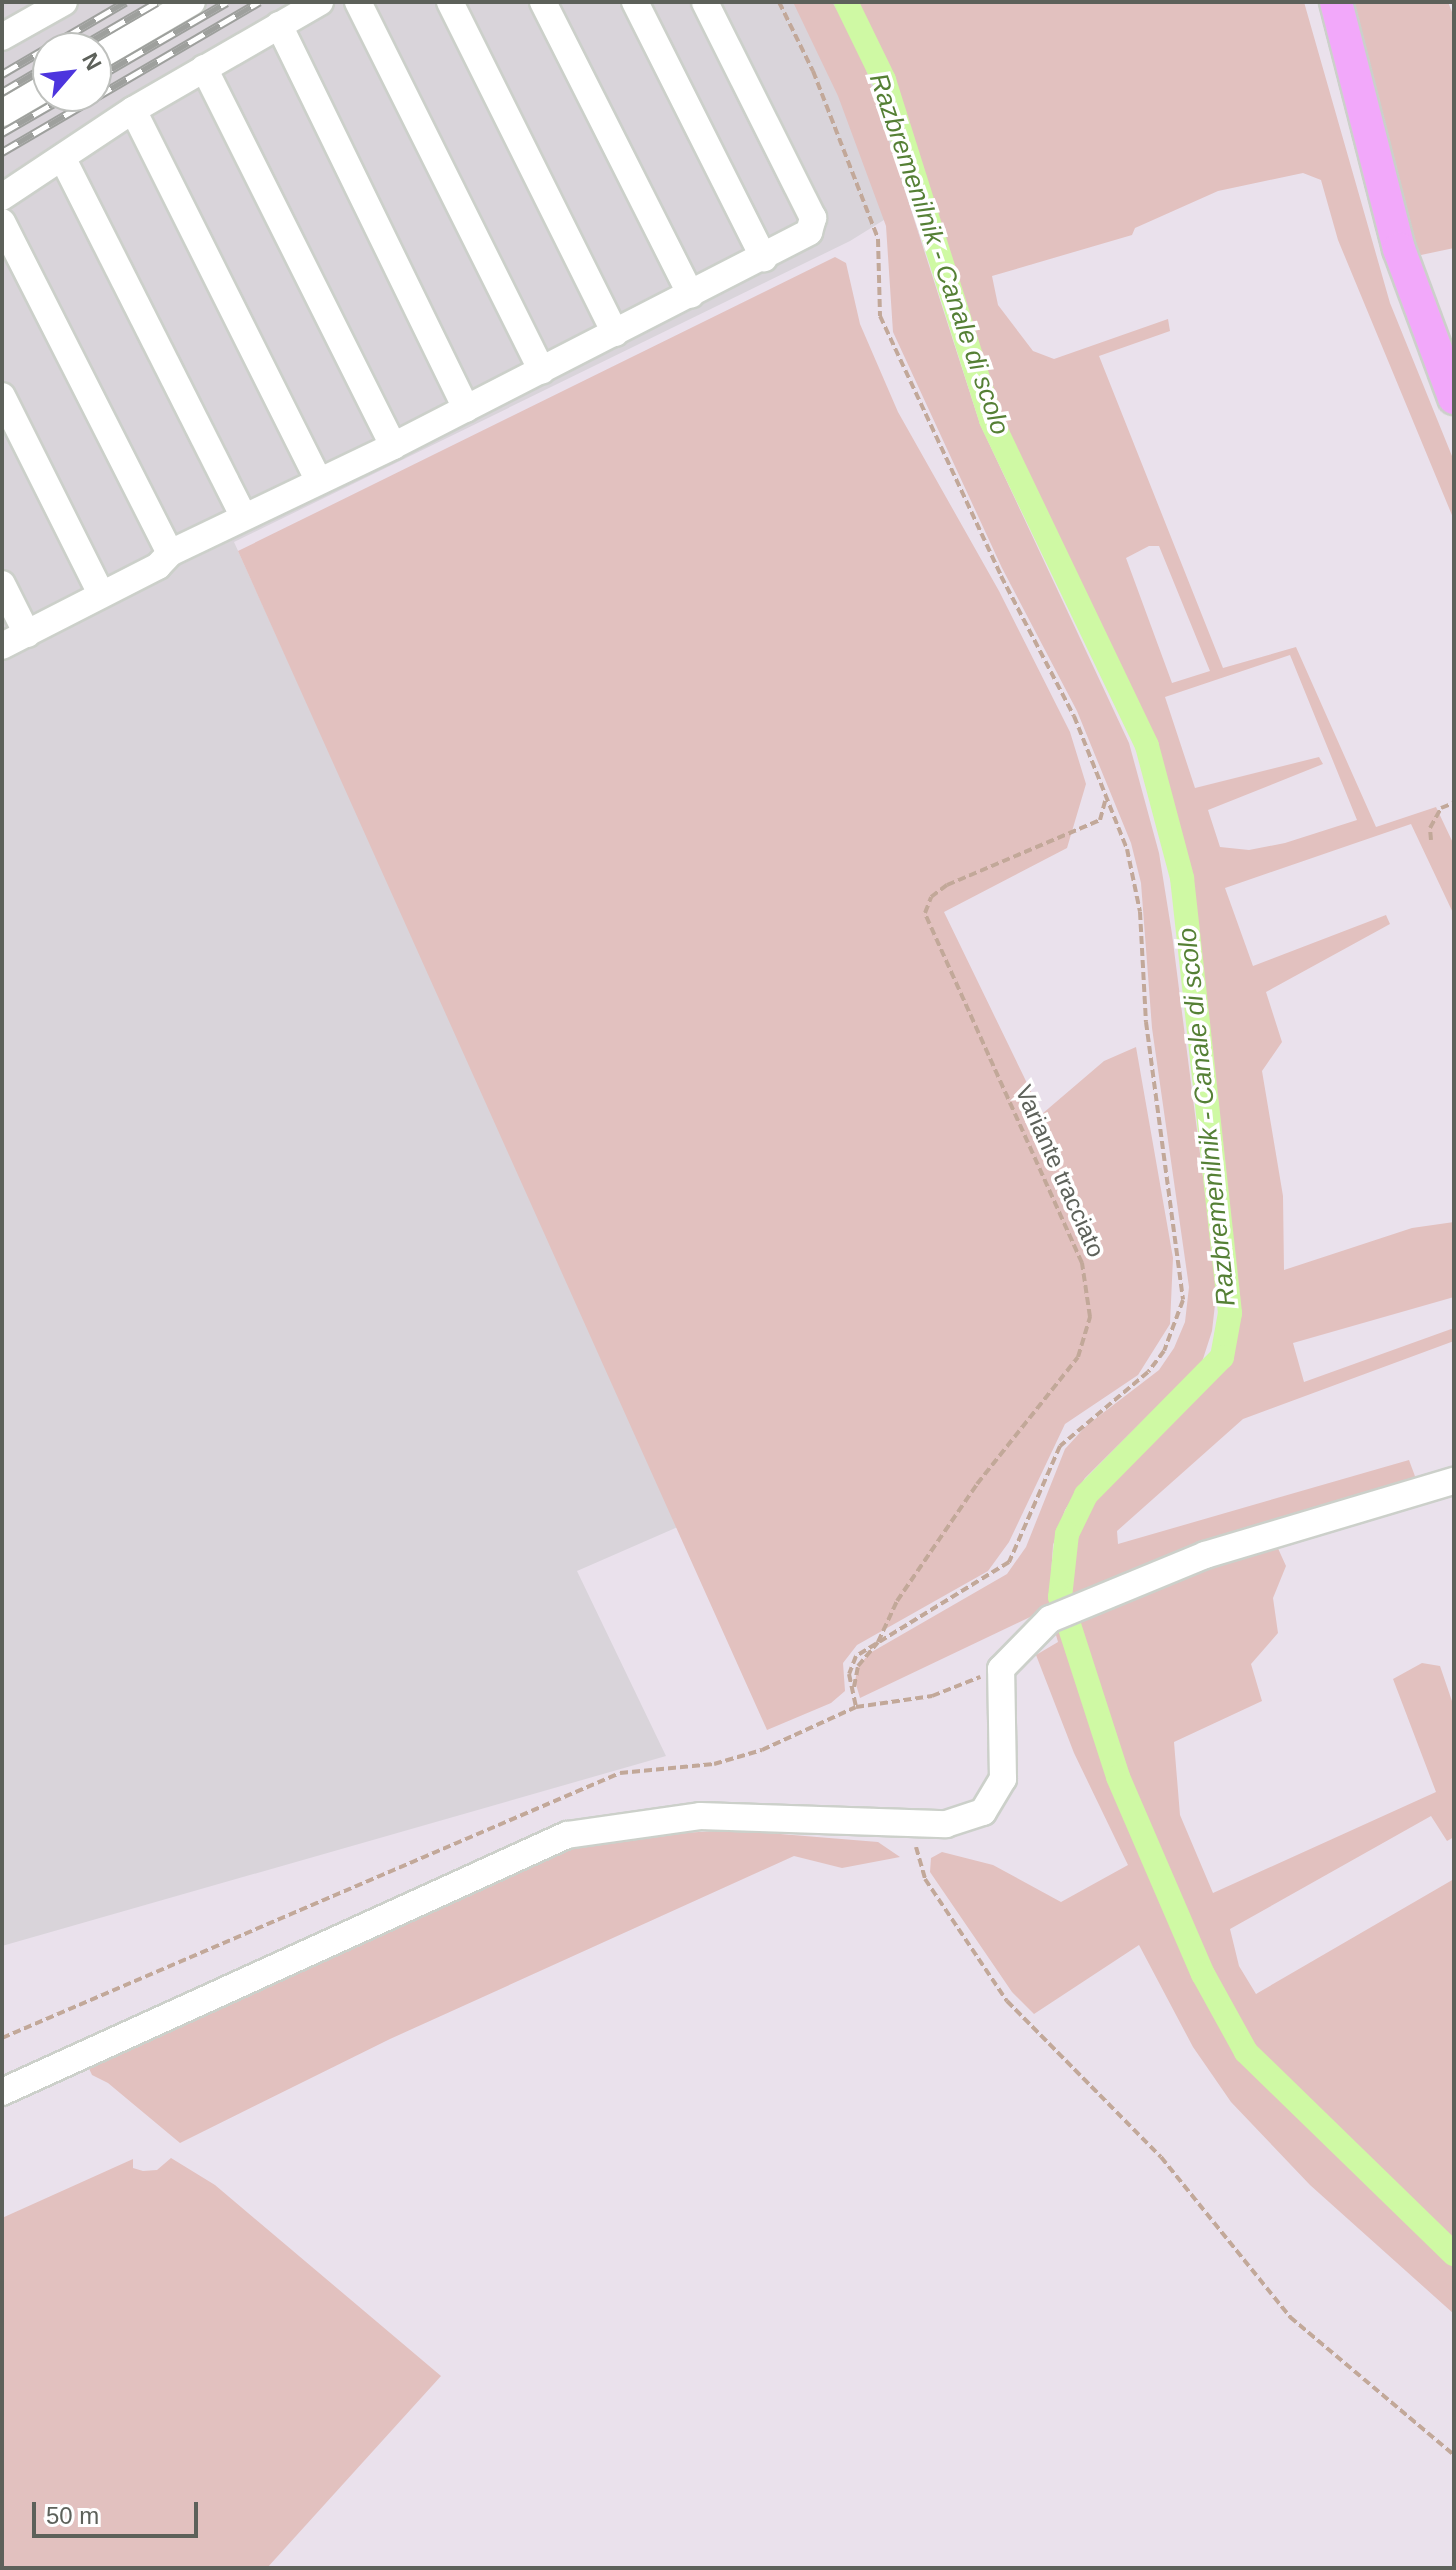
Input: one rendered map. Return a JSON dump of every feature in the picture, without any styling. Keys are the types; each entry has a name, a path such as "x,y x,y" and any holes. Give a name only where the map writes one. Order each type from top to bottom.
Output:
{"main road":[{"path":"1336,2 1399,249 1454,398"}],"street":[{"path":"3,35 64,2"},
{"path":"112,49 192,2"},
{"path":"2,197 133,110 320,2"},
{"path":"358,2 542,371"},
{"path":"450,2 615,333"},
{"path":"543,2 691,295"},
{"path":"635,2 764,258"},
{"path":"2,646 158,566 170,553 318,479 393,446 764,258 809,232 813,218 705,2"},
{"path":"279,25 466,409"},
{"path":"204,68 393,446"},
{"path":"2,113 32,95"},
{"path":"133,110 318,479"},
{"path":"63,159 243,516"},
{"path":"2,222 170,553"},
{"path":"2,396 101,594"},
{"path":"2,584 27,634"},
{"path":"2,2092 567,1835 700,1816 946,1824 983,1812 1003,1779 1001,1669 1050,1619 1205,1555 1454,1481"}],"path":[{"path":"779,2 819,85 878,239 880,316 1001,576 1074,716 1127,849 1140,912 1146,1022 1180,1252 1183,1300 1177,1323 1148,1372 1060,1446 1009,1562 945,1606 856,1656 849,1674 854,1708"},
{"name":"Variante tracciato","path":"878,1642 897,1601 977,1484 1078,1357 1090,1317 1082,1263 929,930 925,913 931,897 947,885 1100,820 1106,798"},
{"path":"1431,840 1430,828 1441,808 1454,803"},
{"path":"2,2038 620,1773 714,1764 762,1750 854,1708 932,1696 1001,1669"},
{"path":"909,1822 925,1879 1007,2001 1161,2157 1290,2317 1454,2455"}],"shaded area":[{"path":"2,2 846,2 884,80 921,197 850,241 234,542 680,1526 577,1571 666,1756 2,1946"},
{"path":"793,2 832,2 857,42 980,424 1129,743 1159,853 1217,1287 1212,1331 1202,1362 1085,1478 1065,1510 1053,1545 1049,1608 860,1698 855,1681 858,1666 870,1653 1007,1574 1026,1547 1065,1449 1086,1426 1159,1370 1174,1348 1185,1322 1189,1287 1152,1028 1141,883 1131,843 1077,711 1002,568 893,332 886,226 838,96"},
{"path":"857,2 1304,2 1390,303 1454,461 1454,520 1338,240 1321,180 1303,173 1218,191 1135,228 1132,235 992,276 998,305 1033,351 1054,359 1168,319 1170,331 1099,356 1223,668 1296,647 1376,827 1436,807 1454,845 1454,915 1411,824 1225,888 1253,966 1386,915 1390,924 1266,992 1282,1042 1262,1071 1283,1196 1284,1270 1412,1228 1454,1222 1454,1297 1293,1343 1304,1382 1454,1328 1454,1341 1243,1419 1117,1531 1118,1544 1409,1460 1416,1479 1155,1561 1071,1596 1070,1556 1093,1500 1218,1370 1231,1341 1237,1280 1194,933 1166,774 1151,731 994,413 891,76","holes":["1149,546 1159,546 1210,671 1172,683 1126,558","1290,655 1357,820 1285,843 1249,850 1220,847 1208,810 1323,764 1319,757 1195,788 1165,697"]},
{"path":"1353,2 1448,2 1454,17 1454,248 1421,255 1412,250"},
{"path":"835,257 846,263 860,324 898,412 999,591 1070,732 1086,784 1067,848 944,912 1042,1114 1104,1061 1136,1047 1173,1258 1170,1324 1138,1375 1065,1424 1009,1542 988,1571 857,1645 843,1663 845,1691 831,1703 767,1730 238,551"},
{"path":"1276,1544 1286,1566 1273,1598 1278,1633 1251,1664 1262,1701 1174,1742 1180,1815 1213,1893 1436,1792 1393,1679 1422,1663 1440,1666 1454,1707 1454,1837 1447,1841 1431,1816 1230,1929 1239,1966 1256,1994 1454,1879 1454,2314 1310,2185 1231,2102 1193,2047 1139,1945 1034,2014 1012,1992 930,1872 931,1858 942,1852 993,1865 1061,1902 1128,1865 1074,1753 1036,1655 1058,1642 1054,1628 1167,1580"},
{"path":"730,1830 878,1842 900,1857 842,1868 794,1856 390,2039 180,2143 108,2083 92,2075 86,2062 572,1846 621,1837"},
{"path":"171,2158 215,2185 441,2376 267,2568 2,2568 2,2218 133,2159 133,2168 143,2171 157,2170"}],"waterway":[{"name":"Razbremenilnik - Canale di scolo","path":"846,2 884,80 991,420 1147,746 1182,878 1230,1313 1222,1357 1086,1495 1067,1534 1060,1597 1118,1777 1203,1974 1246,2052 1454,2254"}],"railway":[{"path":"2,74 125,2"},
{"path":"105,32 157,2"},
{"path":"112,69 227,2"},
{"path":"2,152 259,2"},
{"path":"2,92 32,74"},
{"path":"2,133 38,112"}]}
